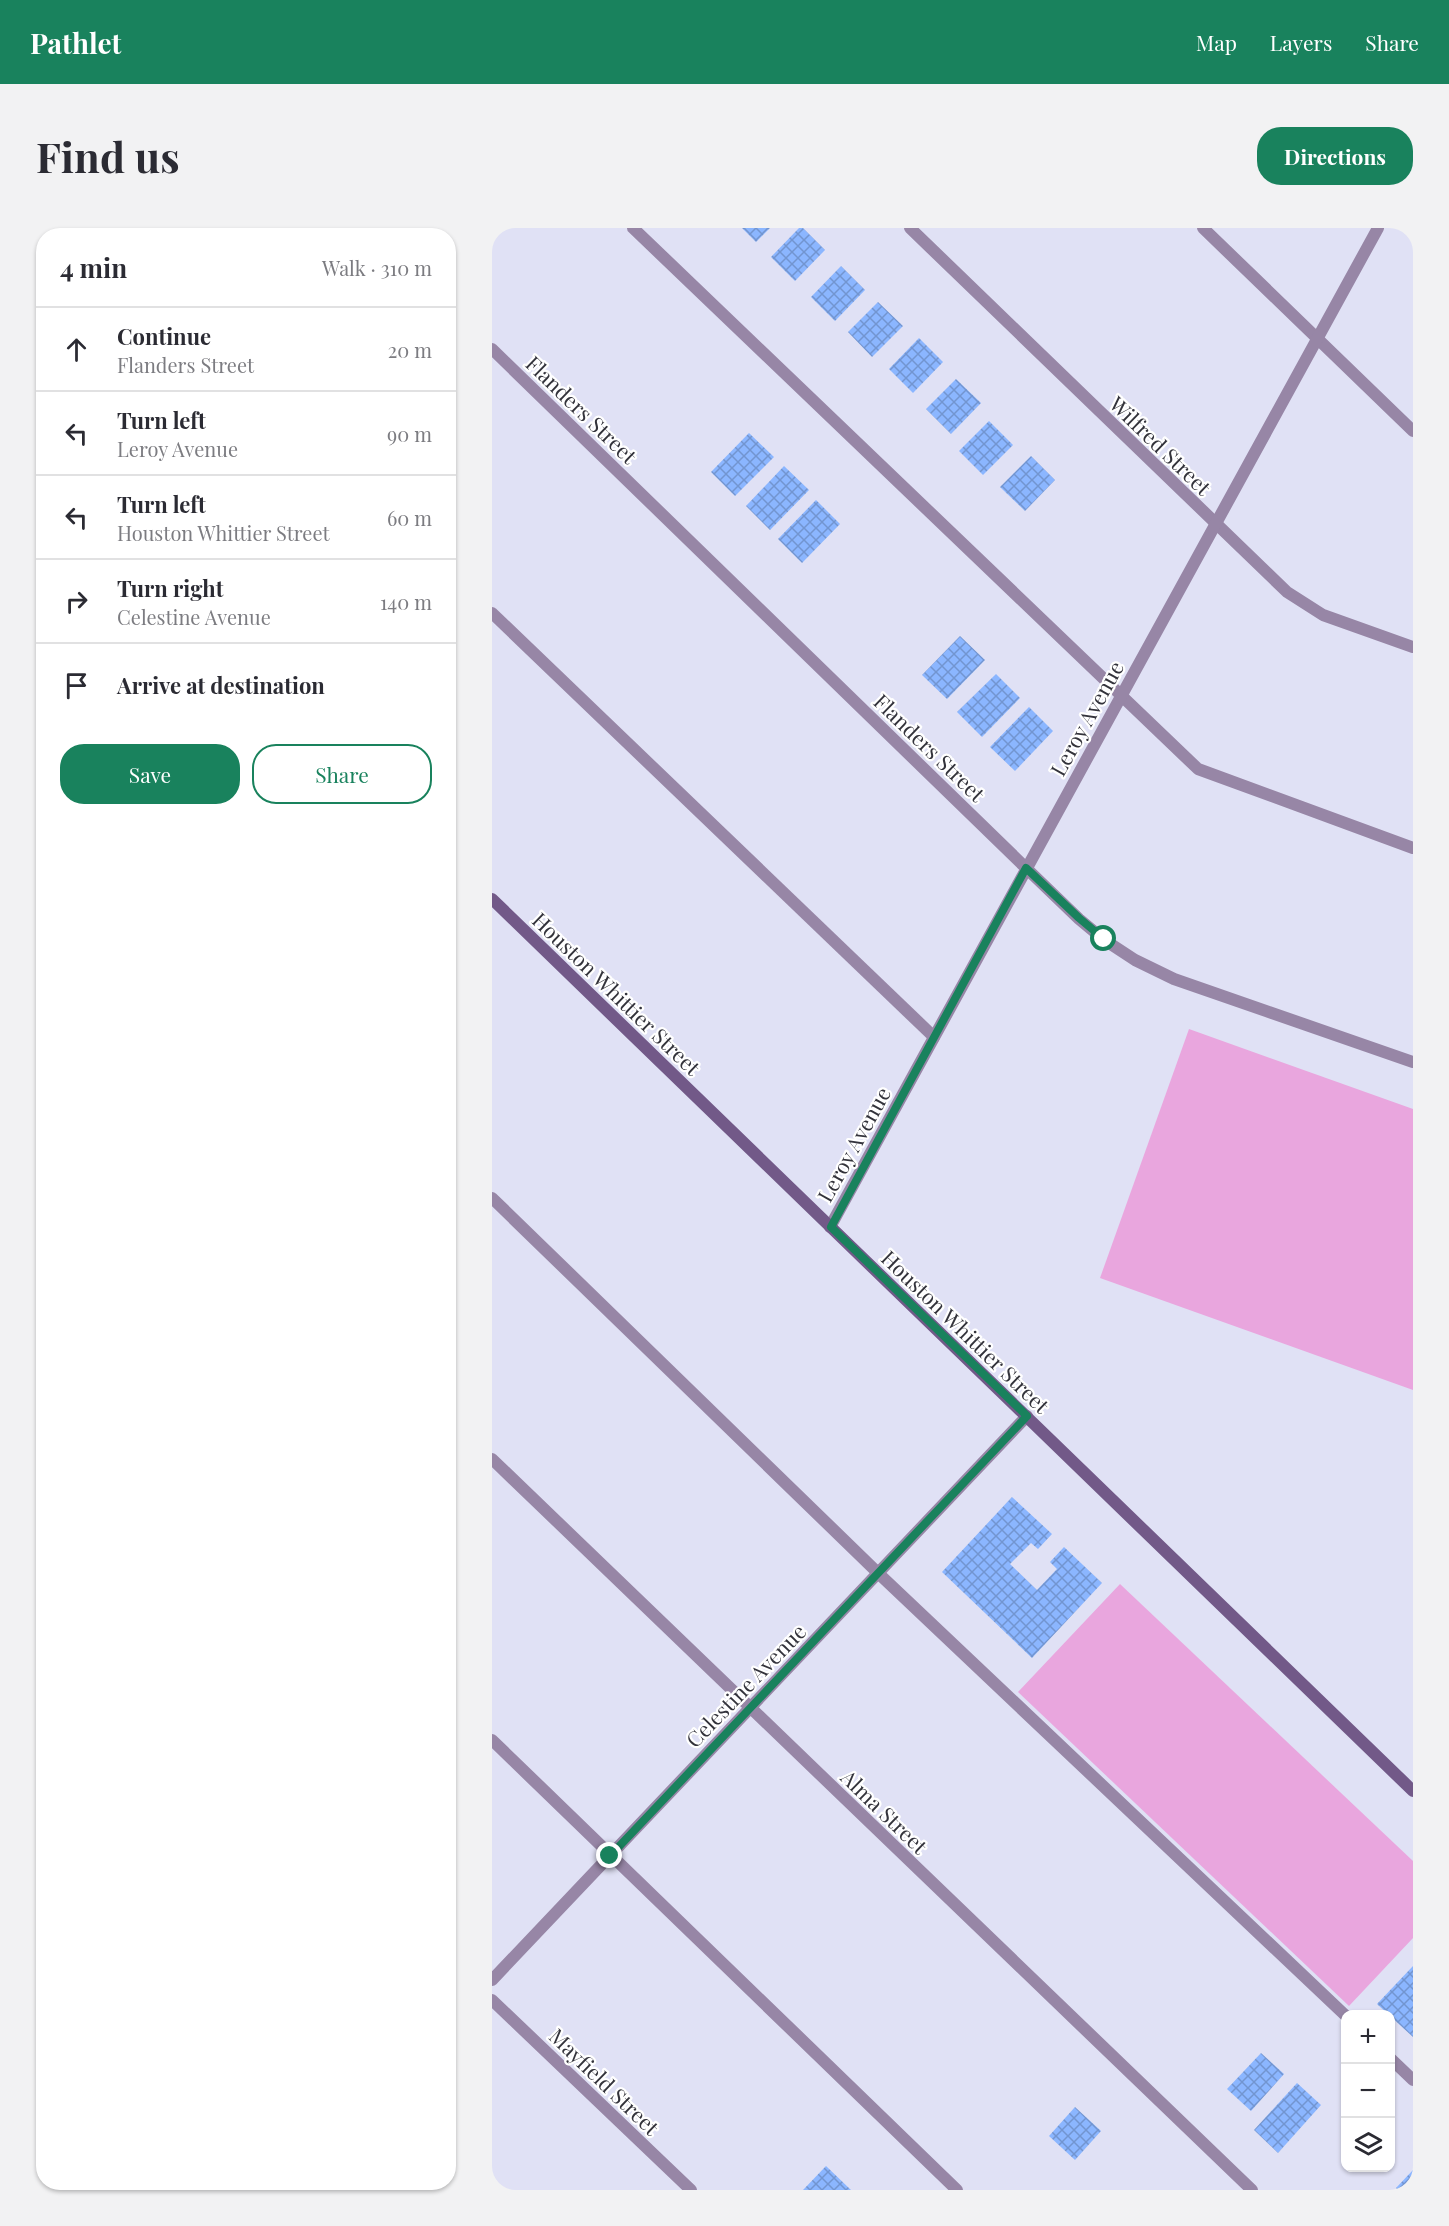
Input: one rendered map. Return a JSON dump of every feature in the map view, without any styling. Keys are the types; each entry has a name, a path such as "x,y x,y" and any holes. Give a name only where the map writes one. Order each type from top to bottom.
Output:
{"street":[{"path":"633,228 1198,769 1413,848"},
{"name":"Wilfred Street","path":"910,228 1287,592 1304,605 1323,615 1413,647"},
{"path":"1203,228 1413,431"},
{"name":"Leroy Avenue","path":"831,1227 1378,228"},
{"name":"Flanders Street","path":"492,349 1026,868 1104,939 1135,960 1173,979 1413,1062"},
{"path":"492,613 934,1037"},
{"name":"Houston Whittier Street","path":"492,898 1413,1791"},
{"path":"492,1198 878,1573 1341,2011"},
{"name":"Celestine Avenue","path":"492,1980 1027,1416"},
{"name":"Alma Street","path":"492,1459 1252,2190"},
{"path":"492,1740 957,2190"},
{"name":"Mayfield Street","path":"492,2000 690,2190"},
{"path":"1395,2063 1413,2079"}],"shaded area":[{"path":"1189,1029 1413,1109 1413,1390 1100,1278"},
{"path":"1120,1584 1413,1861 1413,1938 1349,2006 1018,1692"}],"building":[{"path":"742,228 770,228 756,242"},
{"path":"799,228 803,228 825,250 795,281 771,257"},
{"path":"841,266 865,290 835,321 811,297"},
{"path":"878,302 903,326 872,357 848,332"},
{"path":"919,338 943,362 913,393 889,369"},
{"path":"956,379 981,403 951,434 926,409"},
{"path":"989,421 1013,445 983,475 959,451"},
{"path":"749,433 774,457 735,496 711,472"},
{"path":"1031,456 1055,480 1025,511 1000,487"},
{"path":"784,466 809,490 770,530 746,506"},
{"path":"816,500 840,524 802,563 778,539"},
{"path":"960,636 985,660 947,699 922,675"},
{"path":"996,674 1020,698 982,737 957,712"},
{"path":"1029,707 1053,731 1015,771 990,747"},
{"path":"1012,1497 1052,1534 1038,1549 1031,1543 1010,1564 1037,1590 1057,1569 1050,1562 1064,1547 1102,1583 1032,1658 942,1572"},
{"path":"1413,1966 1413,2037 1395,2020 1395,2010 1384,2010 1377,2004"},
{"path":"1261,2053 1284,2074 1251,2111 1227,2089"},
{"path":"1297,2083 1321,2105 1278,2153 1254,2130"},
{"path":"1075,2107 1101,2131 1075,2160 1049,2136"},
{"path":"826,2166 851,2190 803,2190"},
{"path":"1413,2170 1413,2190 1398,2190 1396,2188"}],"route":[{"path":"610,1856 1027,1416 831,1227 1026,868 1104,939"}]}
